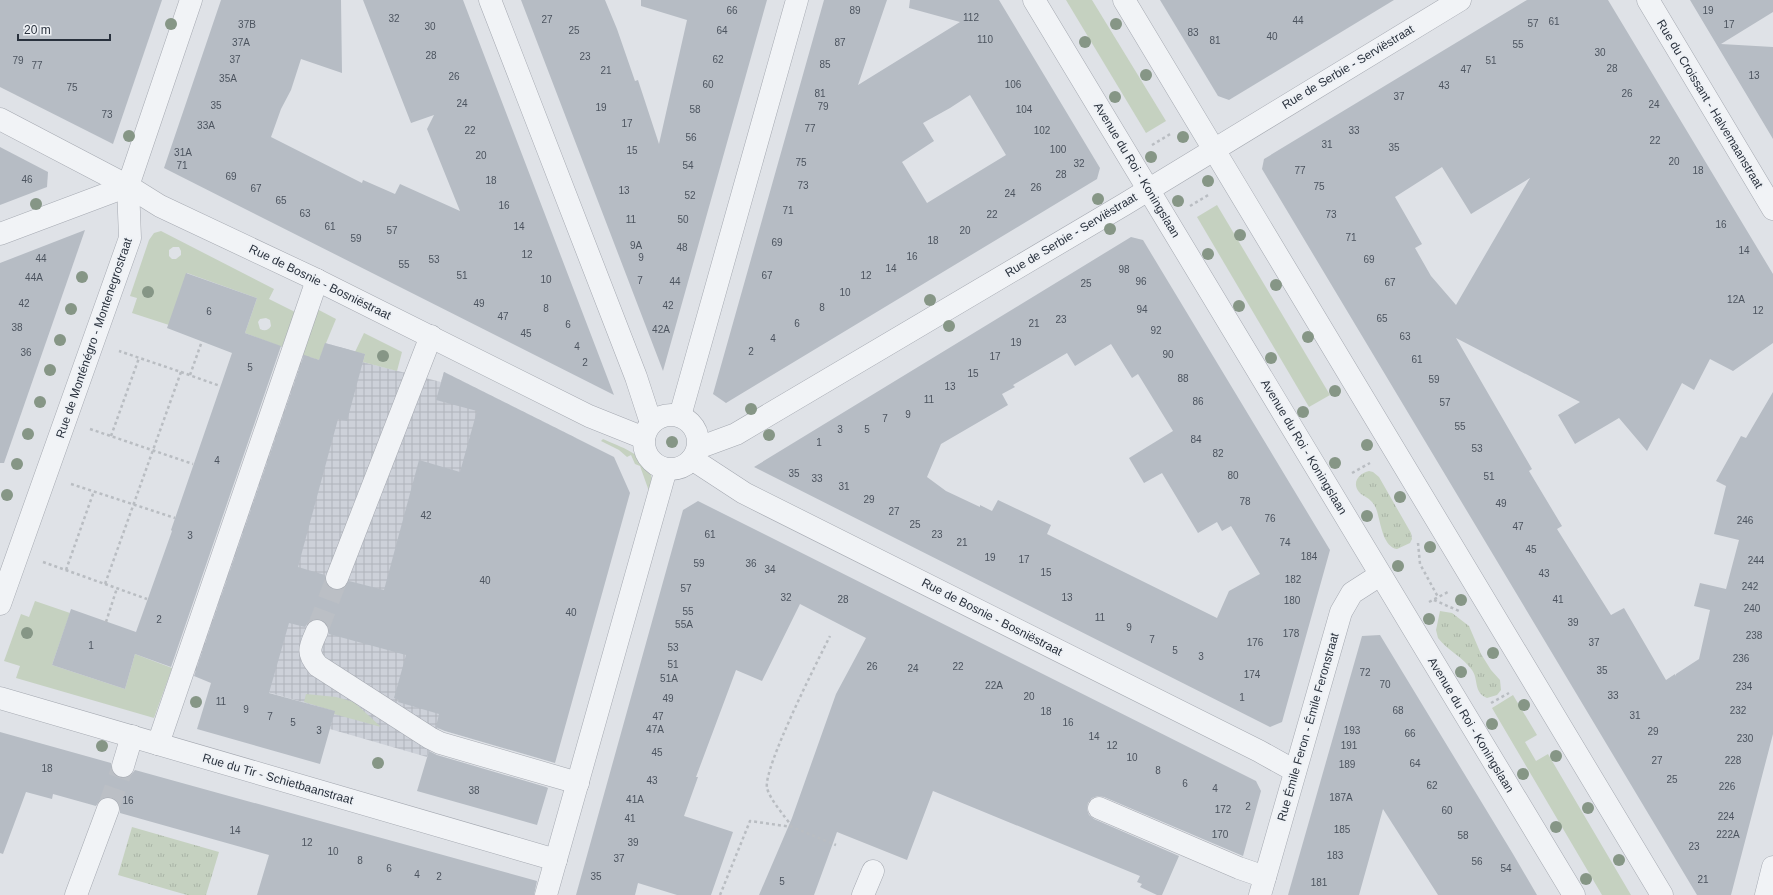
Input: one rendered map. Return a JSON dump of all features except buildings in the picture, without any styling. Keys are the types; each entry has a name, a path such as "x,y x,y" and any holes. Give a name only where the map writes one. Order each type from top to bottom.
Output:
{"street":[{"name":"Rue de Monténégro - Montenegrostraat","path":"0,604 130,238 128,186 191,0"},
{"path":"490,0 636,377 647,430 644,450 654,465 666,469 681,468 695,453 698,439 696,430 690,423 680,416 674,414 657,418 647,430"},
{"path":"680,416 797,0"},
{"name":"Avenue du Roi - Koningslaan","path":"1034,0 1574,895"},
{"path":"1124,0 1662,895"},
{"name":"Rue de Serbie - Serviëstraat","path":"695,453 736,434 1149,189 1460,0"},
{"name":"Rue du Croissant - Halvemaanstraat","path":"1648,0 1773,209"},
{"name":"Rue de Bosnie - Bosniëstraat","path":"0,119 128,186 160,206 317,280 589,416 647,430"},
{"path":"0,234 128,186"},
{"path":"158,744 317,280"},
{"path":"337,578 431,336"},
{"name":"Rue de Bosnie - Bosniëstraat","path":"695,453 744,493 1259,751 1296,771"},
{"path":"546,895 666,469"},
{"name":"Rue Émile Feron - Émile Feronstraat","path":"1263,886 1341,612 1352,593 1380,575"},
{"path":"317,631 309,651 310,658 318,666 430,738 440,743 578,783"},
{"name":"Rue du Tir - Schietbaanstraat","path":"0,698 556,860"},
{"path":"123,766 132,736"},
{"path":"1099,808 1239,868 1263,886"},
{"path":"76,895 108,810"},
{"path":"1766,895 1773,867"},
{"path":"863,895 873,871"}],"path":[{"path":"1149,147 1176,130"},
{"path":"1187,208 1213,192"},
{"path":"190,375 202,341"},
{"path":"116,350 220,386"},
{"path":"111,436 139,358"},
{"path":"105,584 181,372"},
{"path":"84,427 193,464"},
{"path":"65,482 175,518"},
{"path":"66,570 94,491"},
{"path":"1417,539 1420,564 1438,597"},
{"path":"37,560 147,599"},
{"path":"106,622 117,588"},
{"path":"1427,603 1450,590"},
{"path":"1434,600 1462,612"},
{"path":"792,827 770,795 767,787 768,777 786,728 830,636"},
{"path":"720,895 750,820 792,827 836,845"}],"shaded area":[{"path":"325,343 365,354 363,362 441,382 444,372 576,438 521,657 509,747 439,729 427,757 330,729 334,711 194,671 301,354"}],"green space":[{"path":"1066,0 1092,0 1166,121 1146,133"},
{"path":"1217,205 1330,395 1309,407 1197,217"},
{"path":"161,231 274,289 269,299 295,312 282,347 245,333 257,298 187,273 169,325 132,313 137,298 130,296 149,240 154,233","holes":["173,247 179,247 181,251 181,255 176,259 172,259 169,256 169,250","266,318 270,320 271,326 266,330 260,329 258,322 260,319"]},
{"path":"317,309 336,319 319,360 301,354"},
{"path":"364,333 402,352 397,371 363,362 365,354 355,352"},
{"path":"603,439 632,452 644,462 652,477 650,494 640,466 635,464 631,455 627,457 619,450 601,441"},
{"path":"1369,471 1373,472 1379,477 1411,533 1412,539 1410,543 1397,549 1386,540 1374,504 1360,493 1357,488 1356,481 1358,478"},
{"path":"35,601 70,613 52,665 125,689 135,654 172,668 154,718 16,678 20,666 4,661 21,614 29,617"},
{"path":"1440,611 1452,613 1469,626 1481,654 1491,670 1500,680 1501,690 1497,695 1487,698 1483,695 1478,689 1472,670 1438,638 1436,630"},
{"path":"306,694 336,697 354,702 381,727 334,714 334,711 304,702"},
{"path":"1513,695 1537,735 1525,742 1536,761 1548,754 1631,895 1602,895 1492,708"},
{"path":"132,827 219,852 206,895 187,895 118,875"}],"tunnel":[{"path":"317,631 337,578"},
{"path":"108,809 123,766"}]}
